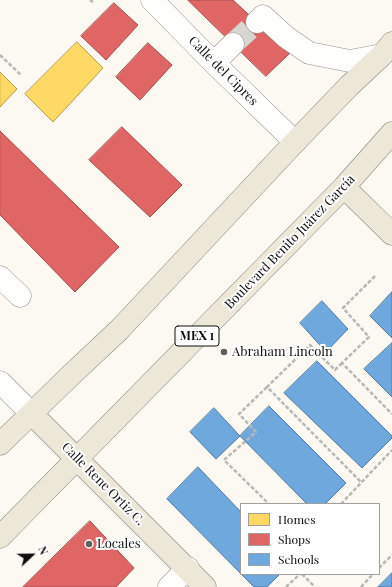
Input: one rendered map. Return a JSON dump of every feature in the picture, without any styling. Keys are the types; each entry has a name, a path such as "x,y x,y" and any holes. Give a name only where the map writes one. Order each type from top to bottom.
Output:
{"main road":[{"path":"0,444 119,330 295,142 387,49"},
{"name":"Boulevard Benito Juárez García","path":"0,536 344,187 392,133"},
{"path":"344,187 392,234"},
{"name":"Calle Rene Ortiz C.","path":"32,414 188,568 205,587"}],"street":[{"name":"Calle del Cipres","path":"152,0 295,142"},
{"path":"257,22 263,16 286,37 309,53 350,61 387,49"},
{"path":"214,63 233,44"},
{"path":"0,277 20,296"},
{"name":"Calle Rene Ortiz C.","path":"0,382 32,414"},
{"path":"169,587 188,568"}],"path":[{"path":"0,55 21,75"},
{"path":"268,503 224,460 256,432 239,414 310,345 335,370 369,337 343,308 375,276"},
{"path":"342,363 392,414"},
{"path":"267,387 361,482"},
{"path":"341,503 392,450"},
{"path":"380,567 391,558"},
{"path":"286,587 300,575"},
{"path":"302,575 315,587"},
{"path":"361,587 372,575"}],"building: Homes":[{"path":"77,42 103,68 53,122 25,94"},
{"path":"0,72 17,89 0,107"}],"building: Shops":[{"path":"188,0 233,0 290,53 266,76"},
{"path":"114,3 138,25 106,60 81,36"},
{"path":"148,43 172,65 140,100 116,77"},
{"path":"122,127 182,185 150,217 89,160"},
{"path":"0,131 119,247 75,292 0,215"},
{"name":"Locales","path":"90,521 134,568 116,587 23,587"}],"building: Schools":[{"path":"392,292 392,338 370,316"},
{"path":"322,301 348,329 326,352 300,323"},
{"path":"392,343 392,397 364,369"},
{"path":"317,361 392,436 392,438 362,468 284,393"},
{"path":"269,406 346,483 326,503 306,503 240,436"},
{"path":"214,408 240,436 216,459 190,432"},
{"path":"198,467 240,511 240,573 167,499"},
{"path":"392,573 392,587 378,587"},
{"path":"242,575 279,575 267,587 254,587"}],"tunnel":[{"path":"233,44 257,22"}],"place":[{"name":"Abraham Lincoln","path":"224,352"},
{"name":"Locales","path":"89,544"}]}
